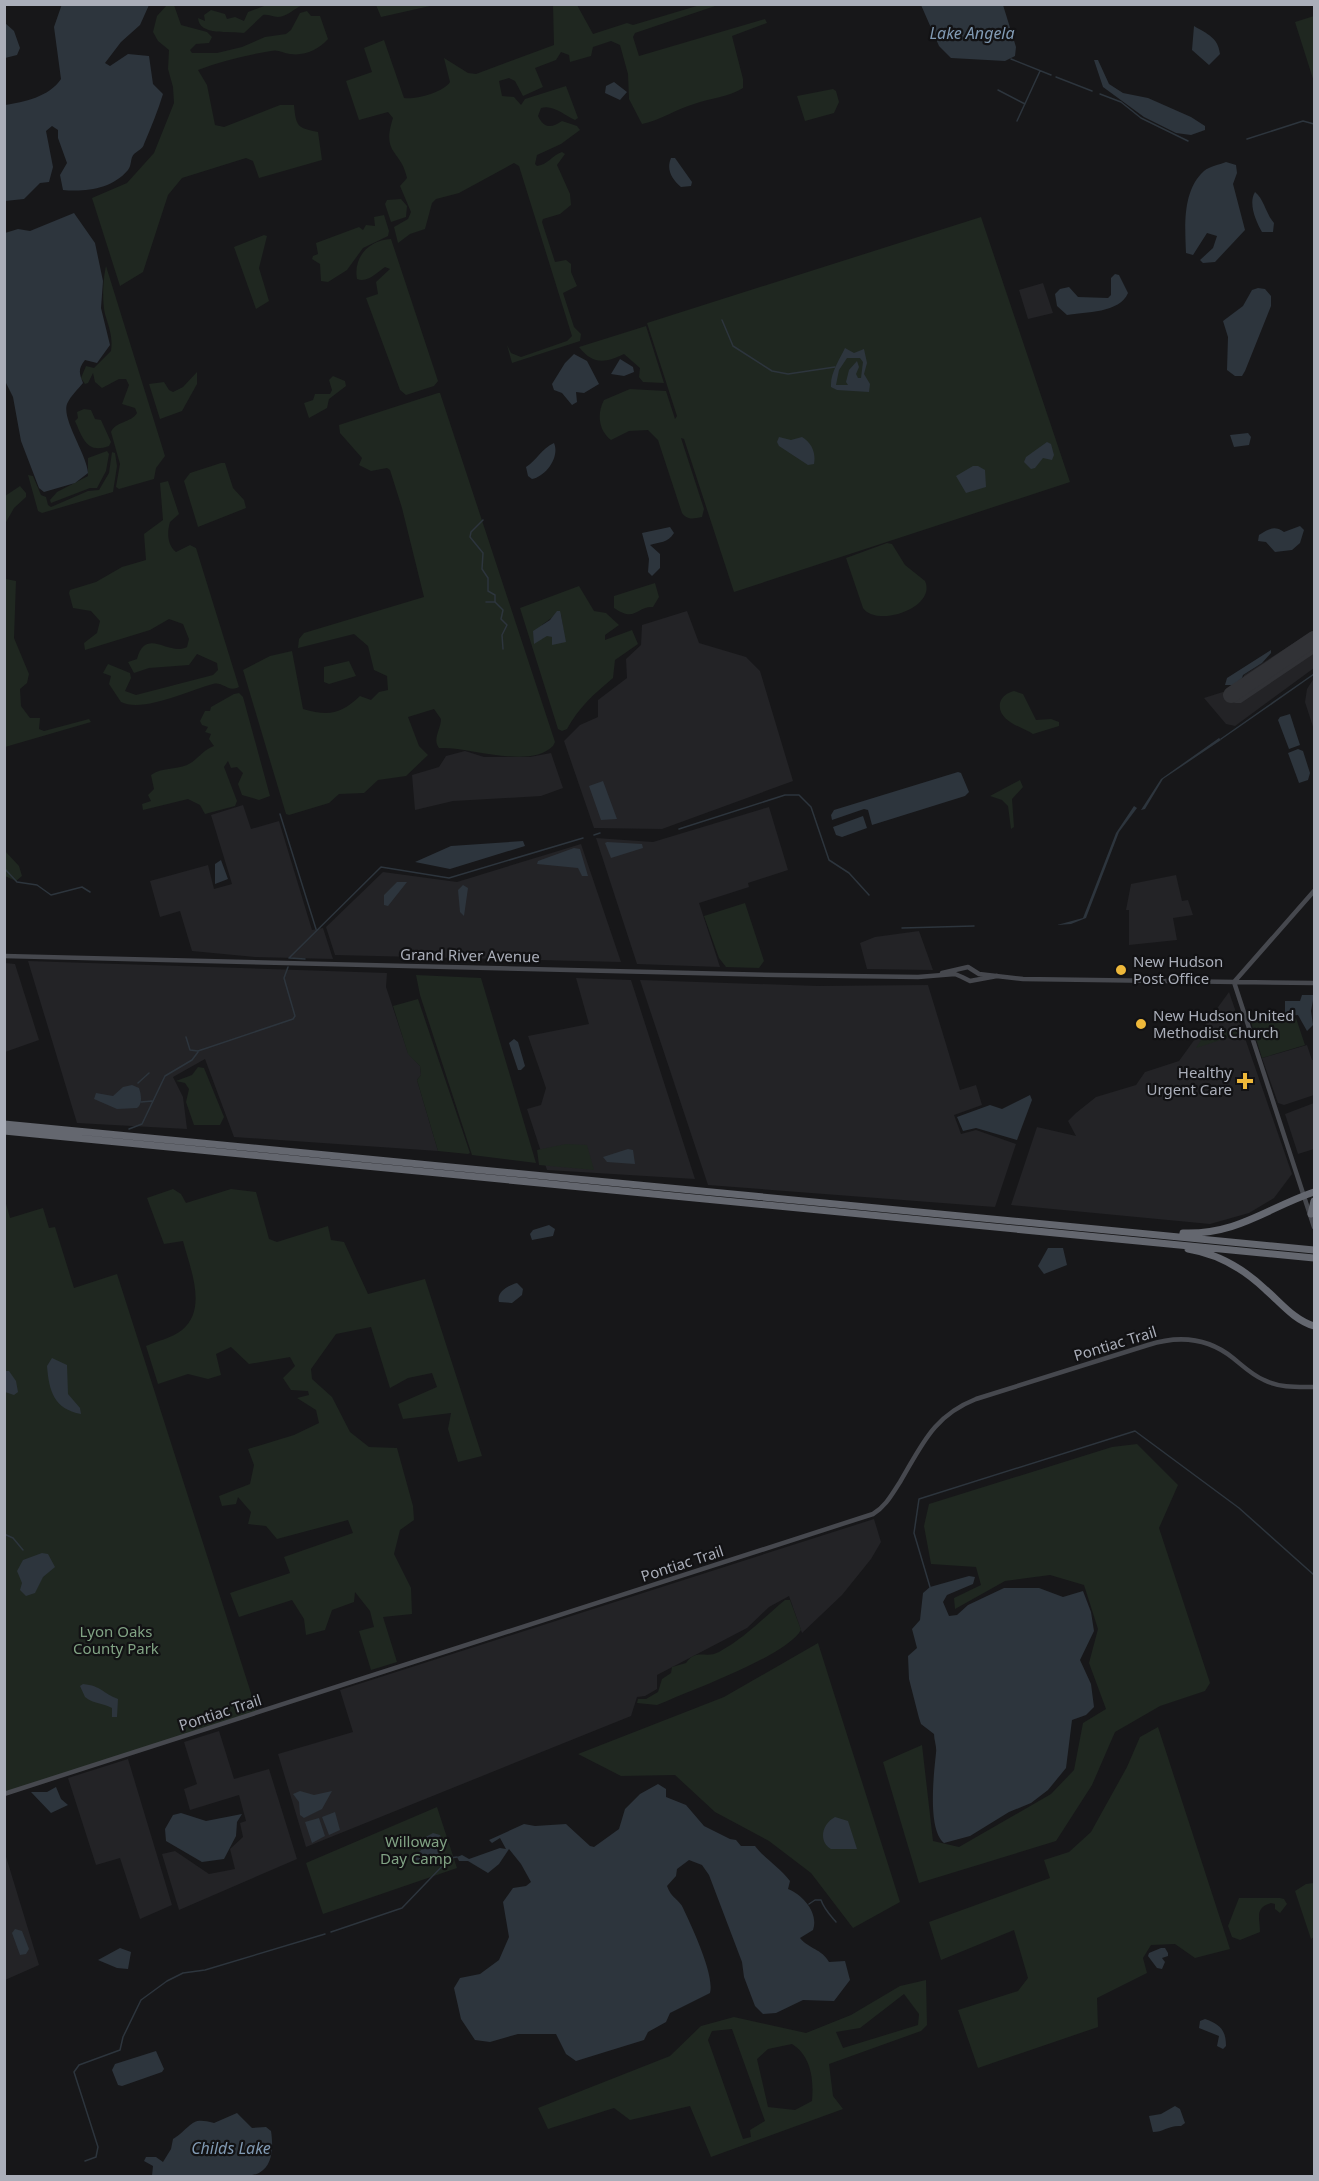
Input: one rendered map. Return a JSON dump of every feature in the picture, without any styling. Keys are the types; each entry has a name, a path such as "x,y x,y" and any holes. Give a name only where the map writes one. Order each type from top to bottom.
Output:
{"highway":[{"path":"4,1124 1007,1219 1126,1235 1312,1251"},
{"path":"4,1131 990,1227 1126,1235 1312,1251"},
{"path":"1126,1235 1217,1231 1247,1222 1314,1192"},
{"path":"1311,1214 1314,1201"},
{"path":"1126,1235 1223,1259 1249,1275 1297,1319 1314,1326"}],"main road":[{"path":"1234,982 1314,891"},
{"name":"Grand River Avenue","path":"4,956 768,975 934,976 955,974 963,977"},
{"path":"997,976 976,971 971,967 964,969 963,977 968,981 997,976 1314,983"},
{"name":"Grand River Avenue","path":"934,976 964,969"},
{"path":"974,979 976,971"},
{"path":"1234,982 1314,1227"},
{"name":"Pontiac Trail","path":"4,1794 873,1514 889,1500 933,1427 953,1410 976,1399 1148,1345 1176,1338 1198,1340 1221,1350 1256,1376 1272,1383 1288,1387 1314,1387"}],"shaded area":[{"path":"1043,283 1053,313 1028,319 1019,290"},
{"path":"687,611 699,643 746,657 760,671 793,781 662,829 594,828 564,741 580,725 598,717 598,700 627,678 626,659 641,645 642,625"},
{"path":"1314,630 1314,668 1235,726 1226,724 1204,698 1226,691 1242,682 1244,675"},
{"path":"1314,678 1314,730 1305,702 1307,689"},
{"path":"465,751 484,757 530,757 551,753 563,788 541,796 453,801 415,810 412,775 439,767 446,756"},
{"path":"243,805 251,829 279,821 312,930 323,928 333,959 255,957 192,951 180,911 160,917 150,881 208,865 214,889 232,884 211,815"},
{"path":"769,807 788,870 748,883 749,887 699,903 720,967 637,964 596,838 653,842"},
{"path":"581,844 621,962 335,955 326,927 383,872 457,882"},
{"path":"1176,875 1182,901 1188,900 1193,915 1173,918 1177,940 1129,945 1129,910 1126,910 1131,884"},
{"path":"919,931 933,970 867,969 860,943 875,937"},
{"path":"28,961 387,973 386,987 408,1053 420,1066 421,1075 417,1080 438,1151 234,1137 205,1059 173,1077 183,1097 187,1129 77,1123"},
{"path":"5,963 15,964 39,1040 5,1052"},
{"path":"576,978 631,980 695,1179 547,1170 527,1109 541,1105 546,1088 528,1036 589,1024"},
{"path":"640,980 818,986 928,985 960,1090 976,1085 982,1105 954,1115 961,1134 976,1130 1016,1144 995,1207 708,1185"},
{"path":"1229,992 1292,1174 1274,1198 1249,1213 1210,1224 1011,1205 1037,1127 1076,1136 1068,1121 1076,1113 1096,1097 1136,1085 1145,1072 1179,1061"},
{"path":"1307,1045 1312,1060 1314,1060 1314,1095 1284,1105 1278,1103 1262,1058"},
{"path":"1314,1103 1314,1149 1298,1154 1285,1114"},
{"path":"874,1519 881,1542 871,1559 842,1595 802,1633 789,1596 769,1607 747,1628 657,1675 657,1689 645,1696 637,1697 631,1716 306,1847 278,1754 353,1732 340,1690"},
{"path":"219,1731 234,1779 269,1769 297,1859 179,1910 162,1854 175,1851 209,1874 235,1869 230,1849 243,1837 240,1823 246,1821 239,1795 190,1810 184,1789 197,1784 184,1742"},
{"path":"128,1759 172,1905 140,1919 120,1858 96,1865 68,1778"},
{"path":"4,1850 39,1965 5,1980 4,1980"}],"green space":[{"path":"429,4 430,6 381,17 376,5"},
{"path":"167,5 174,5 181,25 207,32 212,37 209,43 196,44 190,50 192,53 217,53 242,47 265,37 286,34 291,30 300,13 307,11 311,16 320,16 328,39 311,51 290,54 274,51 234,59 198,70 207,85 215,125 224,127 280,105 294,105 299,125 318,132 322,160 259,178 253,161 246,158 182,178 168,195 143,272 120,286 92,198 127,183 154,153 174,103 168,69 169,50 158,41 153,32 157,16"},
{"path":"267,5 304,5 280,17 263,15 244,33 209,30 200,24 198,18 205,21 204,15 211,10 225,14 227,19 235,17 244,21 248,12"},
{"path":"553,5 577,5 593,34 700,5 718,5 635,33 633,37 639,56 765,19 767,23 732,36 743,79 743,88 687,106 642,124 629,99 628,74 620,45 611,41 593,47 591,56 570,62 569,55 561,52 556,60 535,68 543,87 523,96 515,81 509,78 499,81 502,96 514,97 521,105 525,99 566,86 578,118 575,120 550,107 541,108 538,116 548,126 562,121 577,126 580,130 561,144 537,155 535,164 541,165 562,152 565,154 557,165 570,194 571,205 560,214 543,219 542,222 555,262 566,260 571,264 571,272 577,286 563,293 574,327 581,334 580,341 512,363 507,345 511,353 521,357 567,341 572,336 519,166 514,163 459,193 436,199 432,203 425,229 410,234 398,243 394,227 408,219 411,212 400,186 407,178 389,139 393,118 388,112 359,120 346,81 372,72 364,48 384,40 404,98 429,94 442,89 450,82 444,58 468,73 476,74 554,45"},
{"path":"1314,16 1314,82 1295,22"},
{"path":"833,89 836,91 839,102 834,113 805,121 797,96"},
{"path":"401,199 407,206 406,217 391,222 385,204 387,200"},
{"path":"384,215 389,231 388,236 363,248 347,270 328,282 321,281 320,264 312,259 318,254 316,243 359,227 363,230 366,225 375,226 374,217"},
{"path":"981,217 1070,482 734,592 684,439 681,438 704,509 702,517 688,518 682,513 658,440 648,430 629,431 611,440 601,426 600,410 604,400 630,389 666,391 675,419 677,416 647,323"},
{"path":"264,235 267,236 259,268 269,301 256,309 234,247"},
{"path":"391,239 438,381 434,386 406,395 400,390 366,298 378,294 376,282 390,269 385,267 365,280 357,279 356,271 364,251 376,243"},
{"path":"106,266 165,456 156,468 154,479 119,489 116,487 120,464 111,432 113,428 131,419 137,413 135,408 122,404 129,385 126,379 119,379 102,388 95,382 93,373 88,383 85,384 81,378 86,366 94,368 111,351 111,337 103,303"},
{"path":"646,326 664,383 643,382 639,377 640,368 624,354 600,361 589,357 579,347"},
{"path":"197,372 197,384 182,411 160,419 149,384 164,382 173,392 183,387"},
{"path":"333,376 345,381 346,386 329,399 327,408 309,418 304,403 313,400 315,394 330,394 332,390 329,380"},
{"path":"440,393 555,742 542,753 514,757 439,748 436,741 441,719 434,709 408,717 419,746 428,755 406,776 378,780 364,793 339,794 329,803 286,814 243,670 270,656 292,651 303,709 320,713 340,710 360,696 371,700 379,692 388,690 387,676 374,670 368,646 354,634 298,648 299,639 304,633 424,597 390,470 387,468 371,471 359,465 362,458 340,433 339,425"},
{"path":"84,409 91,410 95,419 101,420 111,442 109,446 96,448 83,439 75,421 78,418 77,412"},
{"path":"107,451 109,454 106,471 97,488 90,488 51,503 50,500 57,492 88,476 88,458"},
{"path":"112,452 115,453 117,466 113,492 42,513 38,511 28,475 33,476 41,495 46,497 51,507 88,491 99,490 109,473"},
{"path":"225,463 233,488 244,500 246,508 198,527 184,481 190,473"},
{"path":"168,481 179,514 170,522 169,542 176,552 190,545 196,548 239,687 232,689 213,684 154,703 130,705 121,702 109,684 111,676 103,673 108,664 130,673 131,678 125,691 136,695 213,675 218,670 217,663 197,654 189,665 149,668 134,673 128,662 137,659 141,649 146,645 152,643 180,649 187,647 189,639 183,624 169,619 150,630 85,650 84,643 97,633 100,621 91,611 73,608 69,593 70,590 96,582 122,567 146,560 144,534 163,520 160,483"},
{"path":"20,486 26,493 26,497 14,508 5,524 5,496"},
{"path":"887,543 892,544 905,565 925,581 926,591 914,607 904,612 880,616 870,614 863,608 846,558"},
{"path":"6,579 16,581 14,638 29,674 27,683 20,689 21,706 30,718 40,718 39,729 44,731 89,719 91,722 5,747"},
{"path":"655,583 659,597 653,607 647,607 632,614 614,608 614,596"},
{"path":"579,586 594,611 606,613 619,625 605,635 605,640 632,630 638,644 615,660 613,678 587,701 567,729 562,731 558,729 520,608","holes":["561,615 564,634 552,645 552,637 547,635 542,639 542,625 554,616"]},
{"path":"349,661 356,676 329,684 324,682 324,667"},
{"path":"1014,691 1023,694 1036,720 1051,719 1059,722 1059,726 1033,734 1006,719 1000,709 1000,703 1005,695"},
{"path":"239,693 243,697 270,796 259,800 242,795 238,784 243,773 237,767 231,768 228,761 224,767 237,801 235,806 205,814 200,805 188,799 143,810 142,804 151,801 148,795 154,789 151,775 187,765 214,746 209,739 211,734 205,732 208,727 202,725 200,721 205,711 210,711 211,707"},
{"path":"1020,780 1023,787 1012,799 1014,827 1011,829 1008,806 1002,800 990,796"},
{"path":"5,851 19,866 22,876 16,881 5,876"},
{"path":"745,903 764,961 759,968 726,967 719,958 704,916"},
{"path":"416,975 481,978 536,1163 472,1155 420,995"},
{"path":"418,999 470,1153 468,1154 438,1151 417,1080 421,1075 420,1066 408,1054 393,1006"},
{"path":"1296,1018 1305,1045 1262,1058 1251,1022 1281,1023"},
{"path":"1235,1029 1238,1033 1236,1035 1196,1048 1201,1040"},
{"path":"198,1067 204,1068 224,1117 220,1125 194,1125 186,1102 189,1089 185,1083 176,1081 192,1075"},
{"path":"566,1144 587,1145 594,1170 539,1165 537,1150"},
{"path":"173,1189 181,1194 186,1203 231,1189 256,1192 269,1239 277,1242 328,1226 331,1240 344,1242 368,1294 425,1279 482,1456 458,1462 448,1429 451,1413 403,1419 398,1404 437,1387 432,1373 408,1378 390,1388 371,1327 336,1334 311,1369 312,1379 332,1397 350,1432 369,1447 397,1448 413,1506 414,1520 400,1530 394,1554 411,1588 412,1614 383,1617 397,1662 371,1670 359,1631 374,1627 370,1611 355,1592 354,1602 332,1610 325,1630 306,1635 304,1619 292,1600 239,1617 230,1593 290,1573 284,1557 353,1533 348,1520 277,1539 266,1526 248,1524 251,1512 238,1497 236,1504 222,1506 219,1496 250,1484 254,1465 248,1449 294,1435 319,1423 316,1410 297,1398 309,1395 308,1391 291,1390 283,1378 295,1366 290,1357 249,1364 231,1347 216,1354 221,1375 208,1379 188,1374 158,1384 146,1346 182,1330 190,1321 196,1300 193,1275 183,1241 164,1244 147,1198"},
{"name":"Lyon Oaks County Park","path":"5,1200 10,1218 43,1208 49,1228 55,1227 74,1288 117,1274 257,1712 5,1793"},
{"path":"1137,1444 1178,1485 1159,1528 1210,1683 1205,1691 1160,1706 1115,1732 1092,1785 1056,1841 919,1883 883,1762 922,1745 933,1841 959,1847 1051,1794 1074,1770 1083,1723 1106,1709 1089,1663 1098,1629 1084,1585 1050,1575 1005,1581 955,1609 954,1598 981,1585 976,1567 931,1564 924,1526 929,1504 1112,1447"},
{"path":"785,1600 790,1600 801,1630 778,1650 740,1670 657,1705 637,1703 638,1699 646,1699 658,1692 662,1679 671,1673 672,1667 686,1663 697,1655 719,1652 746,1634"},
{"path":"818,1643 900,1902 853,1928 811,1873 769,1841 715,1812 675,1775 621,1776 578,1754 724,1697"},
{"path":"1158,1727 1230,1949 1195,1958 1175,1944 1151,1945 1143,1958 1147,1973 1097,1998 1098,2027 978,2068 958,2010 1018,1991 1028,1978 1014,1930 941,1960 929,1922 1050,1878 1044,1860 1069,1852 1091,1832 1127,1767 1140,1737"},
{"name":"Willoway Day Camp","path":"437,1807 457,1868 323,1914 306,1863"},
{"path":"1314,1883 1314,1937 1311,1939 1295,1891 1306,1884"},
{"path":"1239,1898 1280,1898 1284,1899 1287,1904 1280,1913 1275,1909 1275,1904 1271,1903 1262,1908 1259,1914 1260,1932 1240,1940 1232,1937 1228,1926"},
{"path":"926,1980 927,2025 921,2031 829,2064 833,2096 843,2109 711,2157 690,2106 630,2120 614,2108 548,2129 538,2108 670,2056 701,2026 734,2017 806,2033 851,2015 900,1986","holes":["904,1994 919,2014 918,2025 843,2048 836,2032 860,2028","732,2029 765,2121 750,2130 751,2137 743,2139 708,2040 712,2031","792,2044 798,2049 807,2062 812,2076 812,2101 795,2110 768,2107 757,2059 768,2049"]}],"water":[{"path":"62,4 149,5 140,25 121,42 105,63 110,66 128,54 149,56 153,84 163,94 143,146 135,153 128,170 122,176 98,188 63,190 60,175 67,163 58,138 58,130 52,126 46,131 53,167 49,182 40,183 24,199 5,201 5,105 43,94 61,79 54,27"},
{"name":"Lake Angela","path":"921,5 1003,5 1016,47 1015,56 1005,61 951,58 939,46"},
{"path":"5,23 14,31 20,48 17,55 5,58"},
{"path":"1194,26 1211,37 1219,48 1220,54 1209,65 1192,50"},
{"path":"1094,60 1098,60 1109,84 1123,93 1148,98 1191,117 1205,126 1205,130 1191,135 1176,133 1144,117 1103,87"},
{"path":"614,82 627,92 620,100 605,93 606,86"},
{"path":"671,158 675,158 692,182 691,186 681,187 673,177 669,166"},
{"path":"1226,162 1236,165 1237,173 1233,184 1245,230 1215,262 1203,263 1200,260 1213,248 1217,236 1207,233 1193,255 1186,253 1185,220 1188,199 1197,179 1204,171"},
{"path":"1255,192 1274,223 1273,232 1262,232 1257,223 1252,201"},
{"path":"74,213 95,243 103,281 101,308 110,345 97,363 85,360 80,371 83,383 69,400 66,408 70,426 88,473 75,483 44,492 39,488 21,441 13,397 5,381 5,233 18,229 30,231"},
{"path":"1115,274 1119,275 1128,293 1118,304 1101,310 1067,315 1057,306 1055,294 1060,289 1069,287 1078,297 1108,298 1111,295 1111,278"},
{"path":"1265,289 1271,296 1271,306 1245,371 1242,376 1235,376 1227,370 1228,337 1223,321 1243,306 1252,290"},
{"path":"845,348 854,353 864,349 867,363 864,374 870,384 869,392 837,390 831,387 834,371","holes":["847,358 860,358 863,362 861,378 858,378 856,374 859,367 857,361 849,370 846,382 848,385 836,385 839,370"]},
{"path":"574,354 587,361 599,384 584,393 576,392 577,402 572,405 562,393 554,390 552,384 565,363"},
{"path":"620,359 633,367 634,372 624,376 611,374"},
{"path":"1248,433 1251,437 1249,445 1234,447 1230,435"},
{"path":"779,437 791,440 802,437 805,439 812,449 814,464 808,465 779,446 777,442"},
{"path":"1047,442 1051,444 1054,455 1052,460 1043,458 1035,468 1031,469 1024,462 1026,457"},
{"path":"554,443 555,454 547,470 532,479 528,476 526,467"},
{"path":"973,466 985,470 986,487 966,493 956,476"},
{"path":"1300,526 1304,530 1300,543 1292,550 1275,552 1266,542 1258,541 1259,535 1274,528 1284,532"},
{"path":"670,527 674,533 669,539 650,545 660,554 660,568 652,576 648,572 649,559 642,533"},
{"path":"557,611 560,611 566,642 552,645 552,637 547,636 534,644 533,631 550,620"},
{"path":"1271,650 1262,663 1243,675 1234,685 1225,685 1227,678"},
{"path":"1290,714 1300,745 1289,749 1278,720"},
{"path":"1219,738 1221,740 1163,779 1145,809 1141,810 1161,779"},
{"path":"1298,749 1303,751 1310,773 1308,780 1299,783 1288,753"},
{"path":"961,773 969,792 965,796 872,825 868,810 864,809 832,820 831,815 834,810"},
{"path":"603,781 617,819 601,820 589,786"},
{"path":"1134,806 1137,808 1119,832 1086,918 1071,924 1057,925 1083,918 1116,833"},
{"path":"863,816 867,828 842,837 836,835 833,827"},
{"path":"523,841 525,846 450,869 415,862 451,846"},
{"path":"605,843 642,844 643,848 611,858"},
{"path":"574,848 580,849 588,876 582,876 578,868 537,864 538,861"},
{"path":"221,860 228,879 215,884 215,864"},
{"path":"397,882 407,882 388,906 384,905 384,895"},
{"path":"463,885 468,888 464,916 460,912 458,890"},
{"path":"1302,995 1314,995 1311,1011 1313,1025 1307,1031 1298,1015 1285,1016 1285,1001 1300,1001"},
{"path":"514,1039 518,1042 525,1066 521,1070 518,1070 509,1043"},
{"path":"132,1085 139,1088 141,1101 137,1108 117,1109 94,1099 96,1093 113,1096 123,1087"},
{"path":"1030,1095 1032,1100 1017,1140 976,1128 963,1131 957,1117 990,1105 1002,1109"},
{"path":"628,1149 633,1150 635,1164 607,1162 603,1157"},
{"path":"549,1225 555,1229 553,1236 532,1240 530,1234 533,1230"},
{"path":"1048,1248 1063,1248 1067,1265 1044,1274 1038,1266"},
{"path":"517,1283 523,1289 522,1295 512,1303 499,1302 501,1292"},
{"path":"52,1358 67,1365 68,1394 80,1408 81,1414 65,1408 55,1398 49,1383 47,1366"},
{"path":"4,1371 9,1371 16,1381 18,1392 14,1395 5,1392"},
{"path":"42,1553 48,1554 55,1567 43,1577 35,1593 26,1596 20,1590 22,1583 17,1571 23,1560"},
{"path":"969,1576 975,1577 973,1584 947,1595 943,1602 949,1616 957,1615 968,1605 1004,1588 1039,1588 1063,1597 1083,1591 1091,1612 1094,1631 1080,1660 1091,1684 1094,1707 1086,1715 1072,1720 1066,1768 1048,1790 1031,1803 1009,1812 970,1836 944,1843 935,1826 933,1814 936,1751 934,1734 921,1724 919,1718 909,1679 908,1656 917,1648 912,1629 920,1620 923,1593 930,1587"},
{"path":"83,1684 98,1688 118,1699 117,1717 112,1717 112,1708 85,1697 80,1686"},
{"path":"658,1784 666,1789 666,1797 686,1805 704,1826 736,1840 741,1846 755,1846 781,1871 790,1881 788,1889 804,1900 814,1917 813,1930 800,1938 823,1954 829,1962 845,1961 850,1980 834,2001 803,2000 776,2013 763,2014 755,2006 744,1977 742,1962 709,1875 702,1865 689,1860 677,1869 676,1876 667,1886 682,1905 696,1938 706,1963 711,1985 710,1993 670,2013 666,2022 648,2032 644,2040 576,2061 566,2054 556,2034 518,2034 490,2042 475,2040 461,2019 454,1988 460,1978 480,1974 499,1960 509,1937 503,1902 513,1888 526,1886 531,1882 509,1849 499,1864 488,1873 468,1861 459,1861 457,1857 462,1855 469,1859 500,1848 506,1849 500,1838 492,1843 489,1840 524,1824 535,1826 566,1824 594,1847 619,1829 625,1809 640,1794"},
{"path":"56,1787 61,1799 68,1805 51,1813 31,1792 47,1792"},
{"path":"300,1791 314,1795 332,1791 322,1809 304,1818 300,1815 299,1802 293,1794"},
{"path":"335,1812 340,1830 329,1835 322,1817"},
{"path":"181,1813 206,1821 242,1814 237,1822 236,1836 224,1859 202,1862 166,1841 165,1829 173,1815"},
{"path":"835,1817 848,1821 857,1849 831,1849 824,1842 825,1828"},
{"path":"319,1818 325,1836 312,1843 305,1822"},
{"path":"433,1833 440,1835 443,1841 437,1847 441,1850 429,1861 413,1864 412,1860 422,1849 422,1839"},
{"path":"15,1929 22,1931 29,1949 26,1954 20,1955 12,1933"},
{"path":"120,1948 131,1952 128,1969 117,1968 98,1960"},
{"path":"1165,1948 1168,1953 1168,1956 1162,1958 1165,1962 1162,1969 1157,1968 1148,1956 1149,1953"},
{"path":"1205,2019 1218,2025 1223,2031 1226,2046 1223,2049 1217,2046 1219,2036 1199,2028 1200,2021"},
{"path":"156,2051 164,2069 162,2072 122,2086 118,2085 112,2070 115,2064"},
{"path":"1175,2106 1180,2109 1185,2123 1181,2126 1153,2132 1149,2116 1161,2114"},
{"name":"Childs Lake","path":"237,2113 252,2128 266,2127 271,2131 270,2160 259,2173 238,2177 208,2178 152,2176 153,2166 144,2161 146,2157 156,2157 163,2162 171,2149 173,2139 192,2124 200,2121 214,2123"}],"waterway":[{"path":"1011,59 1051,75"},
{"path":"1017,121 1040,71"},
{"path":"1056,77 1092,91"},
{"path":"998,90 1025,104"},
{"path":"1100,94 1121,102 1141,118 1188,141"},
{"path":"1247,139 1303,121 1314,124"},
{"path":"722,320 733,346 772,371 788,374 835,367"},
{"path":"483,520 471,532 470,537 483,553 482,569 488,578 488,591 495,595 495,602 503,610 501,619 507,625 502,635 503,649"},
{"path":"486,602 494,602"},
{"path":"1221,739 1314,674"},
{"path":"679,829 785,795 799,795 811,807 829,860 849,873 869,895"},
{"path":"280,814 316,929"},
{"path":"594,835 600,833"},
{"path":"289,958 381,867 449,878 583,838"},
{"path":"4,868 17,882 37,885 51,895 82,887 90,892"},
{"path":"902,928 974,926"},
{"path":"290,958 305,959"},
{"path":"186,1037 190,1050 198,1051 293,1019 295,1016 284,978 288,967"},
{"path":"129,1129 142,1124 165,1076 192,1060 198,1052"},
{"path":"138,1083 149,1073"},
{"path":"141,1102 152,1101"},
{"path":"930,1587 914,1533 919,1499 1135,1431 1239,1508 1314,1575"},
{"path":"4,1534 13,1538 23,1550"},
{"path":"331,1932 402,1908 450,1858 457,1857"},
{"path":"809,1904 815,1900 821,1900 836,1922"},
{"path":"85,2161 96,2157 98,2147 74,2072 79,2065 120,2050 123,2037 141,2000 167,1981 183,1973 205,1970 325,1934"}],"taxiway":[{"path":"1232,694 1236,700 1240,700 1314,650"}],"runway":[{"path":"1231,695 1314,639"}],"place":[{"name":"New Hudson Post Office","path":"1121,970"},
{"name":"New Hudson United Methodist Church","path":"1141,1024"},
{"name":"Healthy Urgent Care","path":"1245,1081"}]}
